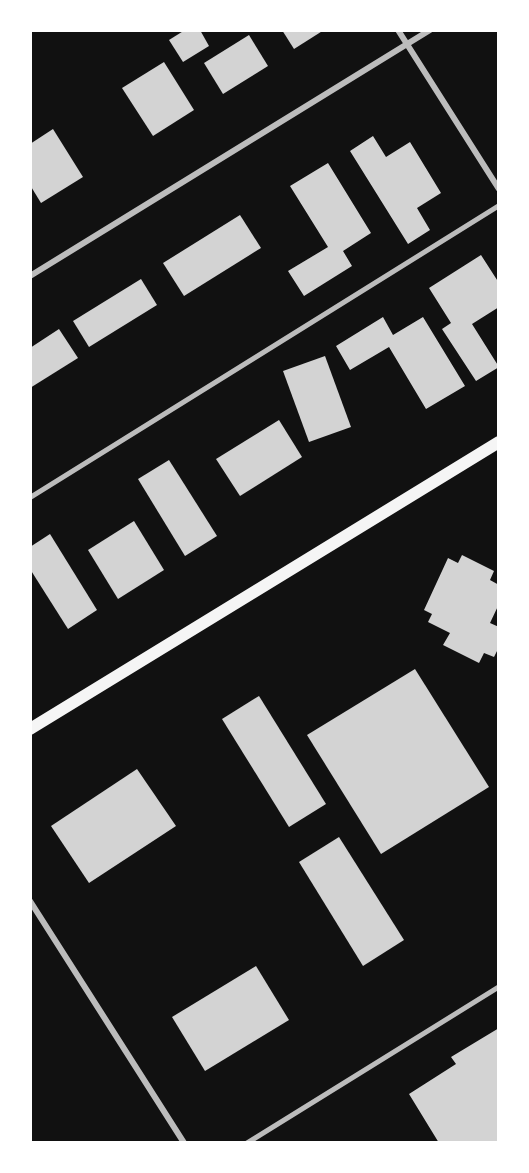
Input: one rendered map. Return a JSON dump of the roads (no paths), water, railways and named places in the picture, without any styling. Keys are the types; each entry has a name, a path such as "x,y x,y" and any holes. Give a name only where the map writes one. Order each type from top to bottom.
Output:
{"main road":[{"path":"30,729 499,442"}],"street":[{"path":"398,30 499,189"},
{"path":"30,276 430,30"},
{"path":"30,902 184,1143"}],"lane":[{"path":"30,497 499,205"},
{"path":"246,1143 499,986"}]}
